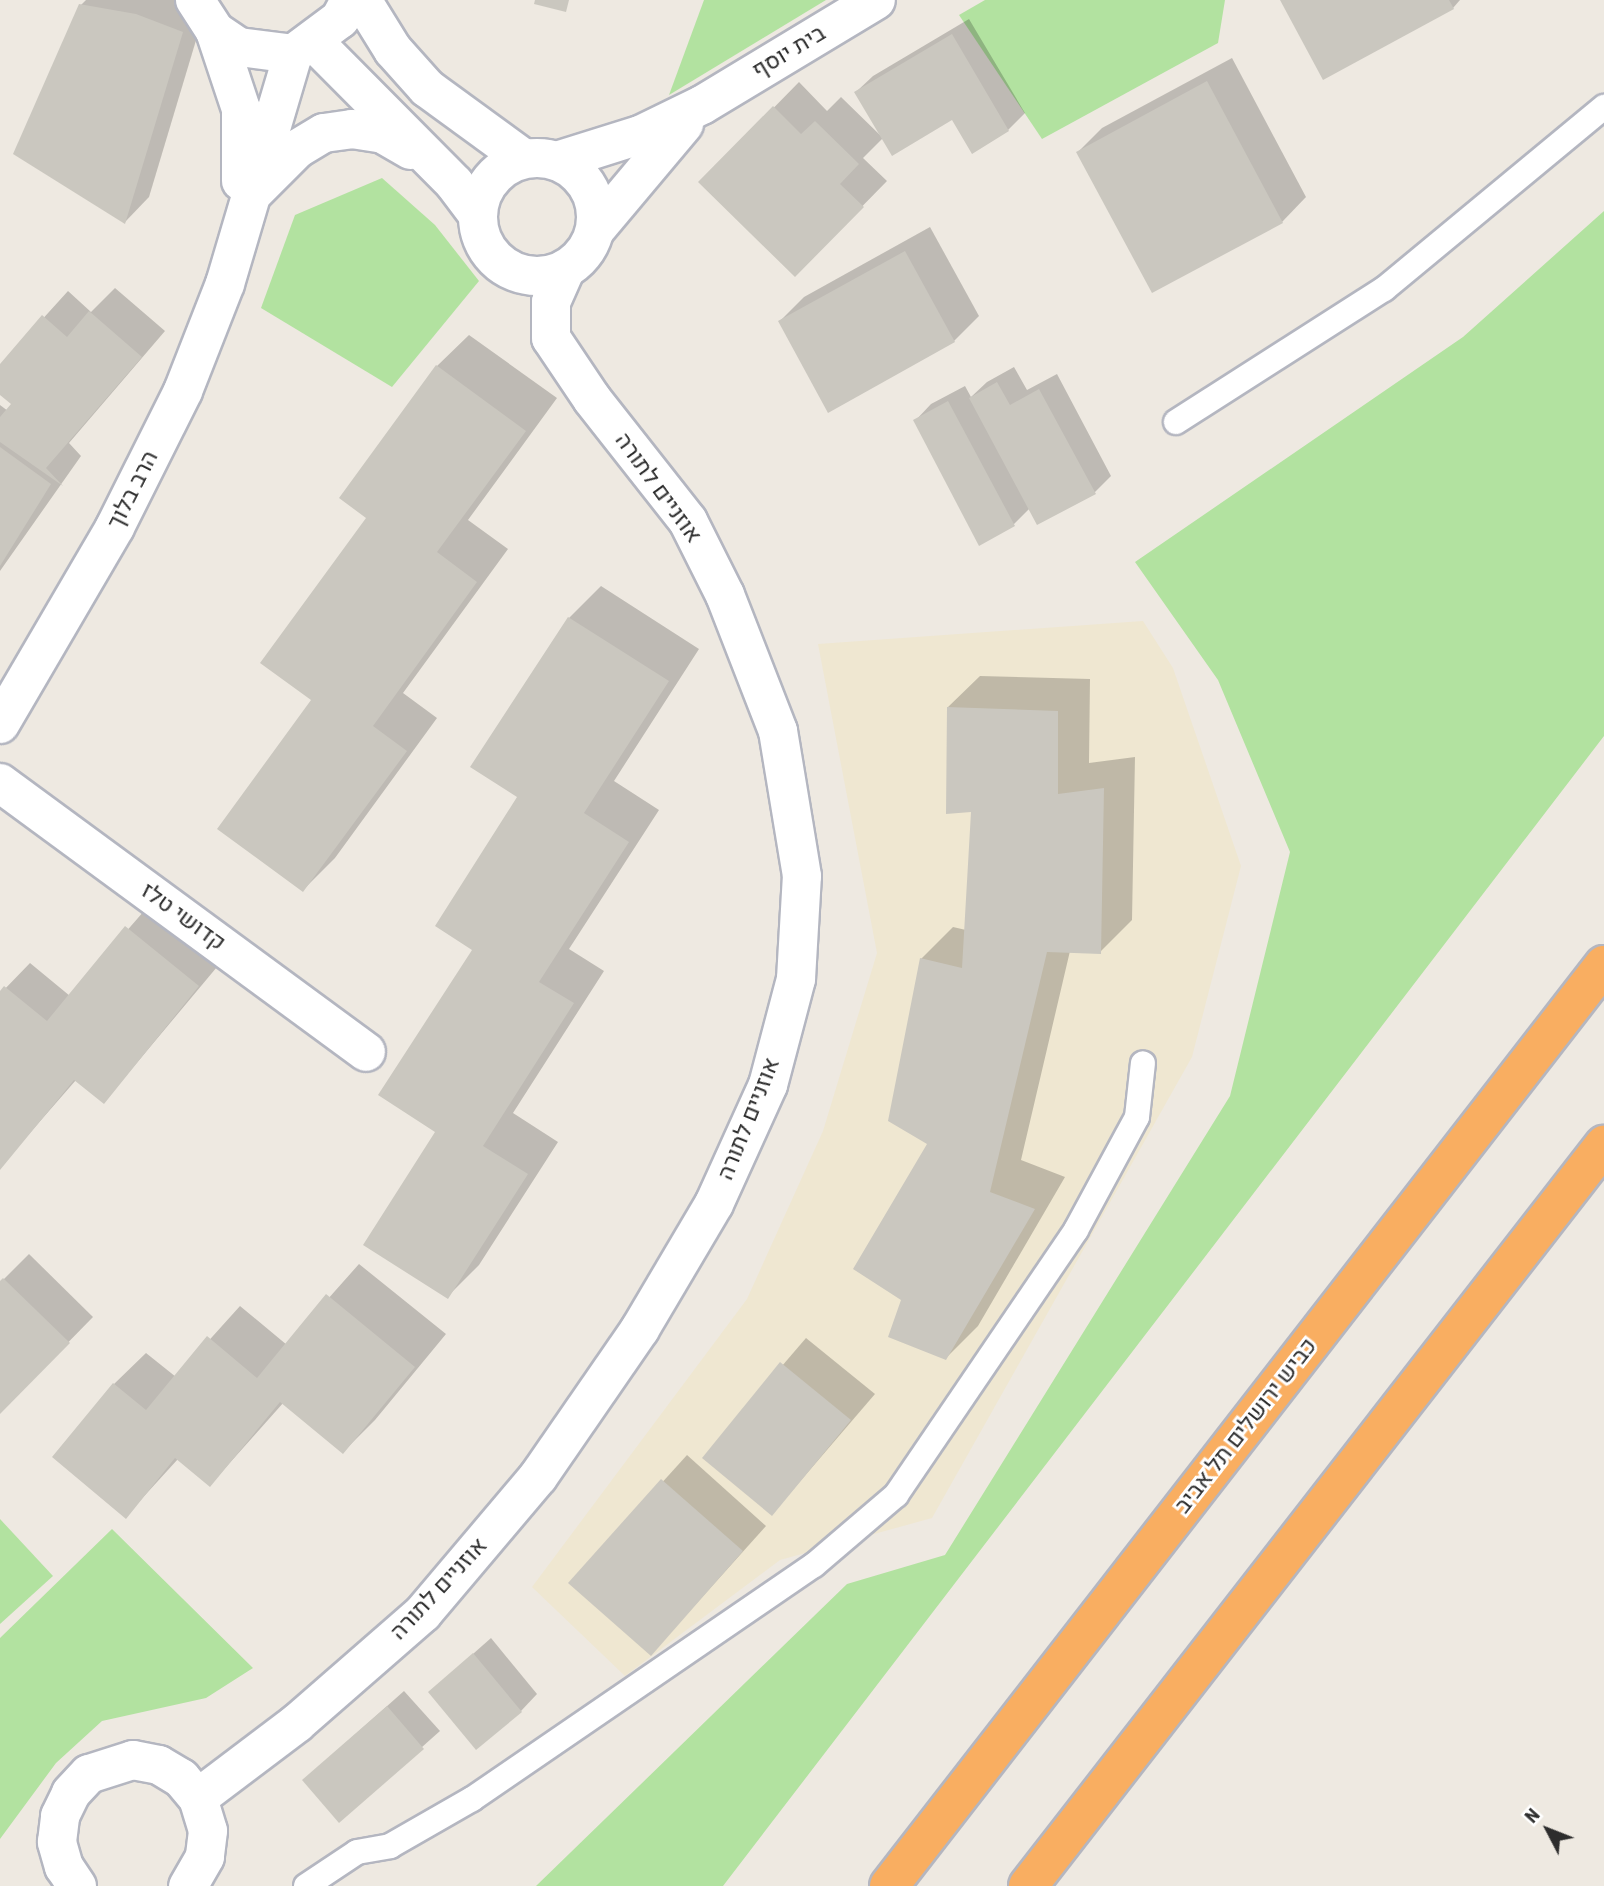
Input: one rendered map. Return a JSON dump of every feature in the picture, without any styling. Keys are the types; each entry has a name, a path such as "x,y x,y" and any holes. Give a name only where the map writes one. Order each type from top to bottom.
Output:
{"highway":[{"name":"כביש ירושלים תל אביב","path":"889,1886 1604,965"},
{"path":"1028,1886 1604,1145"}],"street":[{"path":"205,15 239,47 304,48 340,19 349,0"},
{"path":"362,0 393,50 427,88 473,126 540,159 572,169 592,195 596,229"},
{"name":"בית יוסף","path":"702,105 876,0"},
{"name":"הרב בלוך","path":"205,15 241,109 243,151 237,243"},
{"path":"304,48 431,161 478,215"},
{"name":"הרב בלוך","path":"0,724 115,527 183,391 304,48"},
{"path":"702,105 652,157 596,229 590,245 566,269 534,277 499,264 480,233 478,215 491,180 540,159 640,135 702,105"},
{"path":"251,197 272,171 324,133 352,129 383,134 431,161"},
{"name":"אוזניים לתורה","path":"198,1798 297,1723 423,1613 538,1477 640,1329 713,1204 768,1085 796,979 802,876 778,731 724,595 688,521 565,363 551,338 551,302 566,269"},
{"name":"קדושי טלז","path":"0,783 366,1052"},
{"path":"76,1886 64,1867 57,1842 60,1816 71,1793 89,1774 133,1760 159,1765 181,1778 198,1798 208,1831 205,1857 193,1884"}],"lane":[{"path":"1176,422 1384,289 1604,107"},
{"path":"306,1886 357,1852 390,1846 472,1799 814,1565 896,1495 1076,1230 1137,1117 1143,1063"}],"shaded area":[{"path":"1143,621 1173,668 1241,866 1192,1057 932,1518 780,1560 625,1676 532,1587 747,1299 823,1131 877,953 818,644"}],"green space":[{"path":"704,0 826,0 669,95"},
{"path":"985,0 1225,0 1218,43 1042,139 959,15"},
{"path":"382,178 435,225 479,281 392,387 261,308 295,215"},
{"path":"1604,211 1604,736 723,1886 536,1886 847,1584 945,1555 1230,1096 1290,852 1218,680 1135,562 1463,337"},
{"path":"0,1519 53,1576 0,1624"},
{"path":"112,1529 253,1668 206,1698 102,1721 56,1763 0,1839 0,1638"}],"building":[{"path":"535,0 569,0 566,12 534,4"},
{"path":"1280,0 1449,0 1454,9 1323,80"},
{"path":"79,4 136,14 183,32 125,224 13,154"},
{"path":"952,34 1009,131 972,154 952,120 892,156 854,92"},
{"path":"1207,81 1283,223 1152,293 1076,152"},
{"path":"773,106 801,134 815,121 859,164 840,184 864,207 795,277 698,182"},
{"path":"905,251 955,342 828,413 778,321"},
{"path":"89,311 142,357 46,468 63,486 0,442 0,417 11,404 0,395 0,364 42,315 67,337"},
{"path":"436,365 526,431 437,552 477,582 373,726 407,751 303,892 217,829 311,700 260,663 366,518 339,498"},
{"path":"997,382 1010,405 1039,389 1096,494 1037,525 969,398"},
{"path":"948,401 1015,526 979,546 913,420"},
{"path":"0,447 51,484 0,566"},
{"path":"568,617 669,681 584,813 629,842 539,982 574,1003 483,1146 528,1174 448,1299 363,1245 435,1132 378,1095 472,950 435,926 517,797 470,767"},
{"path":"947,707 1058,711 1058,794 1104,788 1101,954 1047,952 990,1192 1035,1209 946,1360 888,1337 901,1300 853,1269 927,1144 888,1121 920,958 962,968 971,812 946,814"},
{"path":"125,926 199,986 104,1104 74,1080 0,1170 0,991 4,986 47,1021"},
{"path":"3,1278 70,1343 0,1414 0,1281"},
{"path":"326,1294 415,1367 343,1454 280,1402 210,1487 175,1458 126,1519 52,1457 113,1383 146,1410 207,1336 257,1378"},
{"path":"780,1362 851,1420 772,1516 702,1458"},
{"path":"661,1479 743,1551 651,1656 568,1583"},
{"path":"473,1653 522,1712 476,1750 428,1692"},
{"path":"387,1706 424,1749 339,1823 302,1780"}]}
